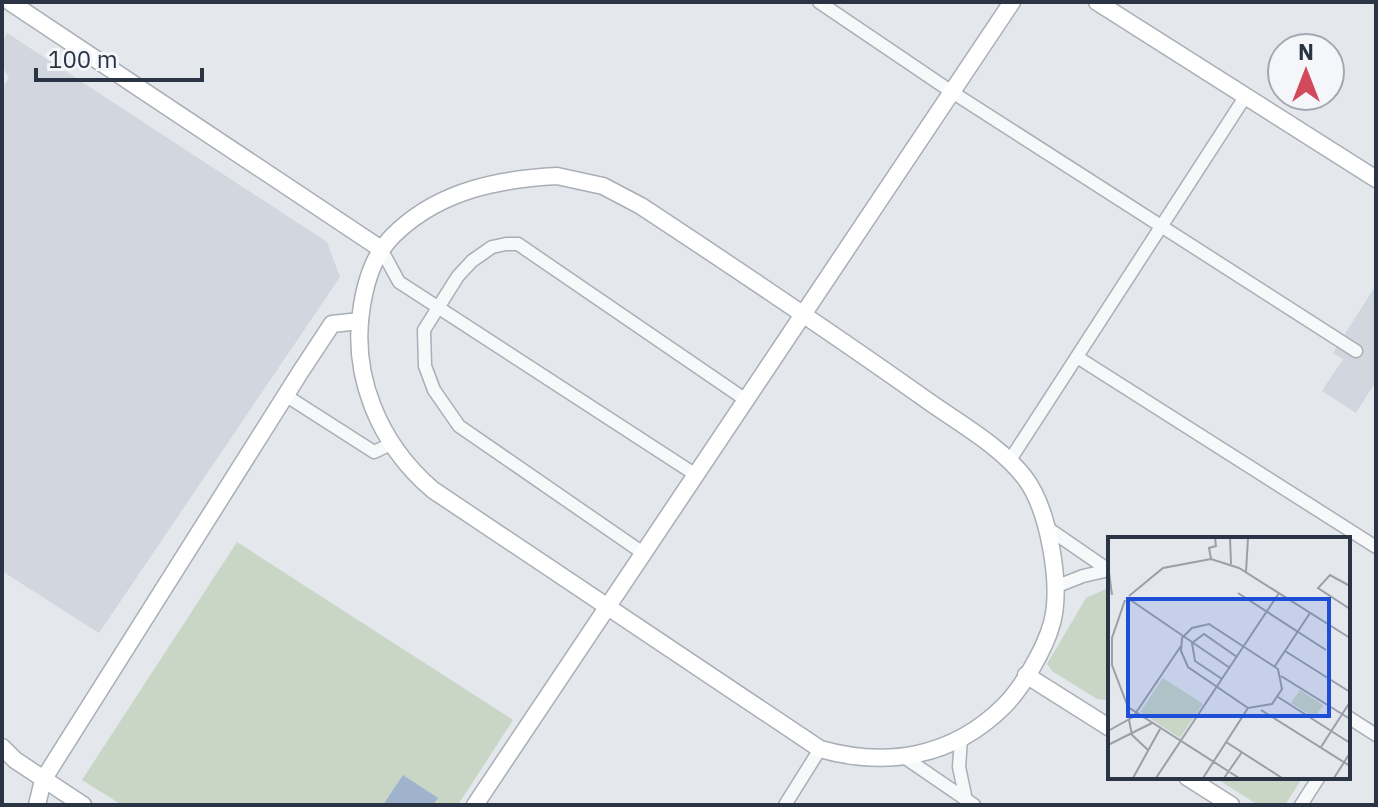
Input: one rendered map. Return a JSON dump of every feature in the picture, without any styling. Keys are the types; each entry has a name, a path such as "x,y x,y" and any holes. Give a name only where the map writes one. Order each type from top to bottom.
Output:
{"street":[{"path":"819,2 952,92 1356,351"},
{"path":"475,805 1012,2"},
{"path":"1097,2 1376,179"},
{"path":"5,3 381,249 399,282 696,475"},
{"path":"1010,460 1245,97"},
{"path":"557,176 603,186 641,206 803,314 1010,460 1027,481 1046,527 1055,587 1053,622 1042,651 1009,701 990,720 936,751 878,759 820,749 433,490 410,470 377,418 359,357 360,321 370,271 381,249 415,216 437,203 464,192 517,178 557,176"},
{"path":"643,553 459,426 434,390 425,366 422,348 424,330 437,307 472,261 492,247 518,244 746,400"},
{"path":"37,805 43,780 332,324 360,321"},
{"path":"1077,357 1376,547"},
{"path":"285,395 374,452 393,443"},
{"path":"1046,527 1108,570"},
{"path":"1055,587 1083,576 1108,571"},
{"path":"1026,675 1107,720"},
{"path":"1350,723 1376,735"},
{"path":"961,739 959,767 970,802"},
{"path":"2,747 43,780 83,805"},
{"path":"785,805 820,749"},
{"path":"904,757 970,802"},
{"path":"1190,779 1231,805"},
{"path":"1301,805 1318,779"}],"shaded area":[{"path":"7,33 327,242 340,277 99,633 2,571 2,88 9,78 2,66 2,43"},
{"path":"1376,285 1376,381 1356,413 1322,391 1343,359 1333,353"}],"green space":[{"path":"237,542 513,720 458,805 122,805 82,780"},
{"path":"1108,588 1108,695 1105,700 1097,699 1052,671 1047,664 1086,598"},
{"path":"1217,779 1302,779 1285,805 1258,805"}],"water":[{"path":"403,775 438,798 433,805 383,805"}]}
